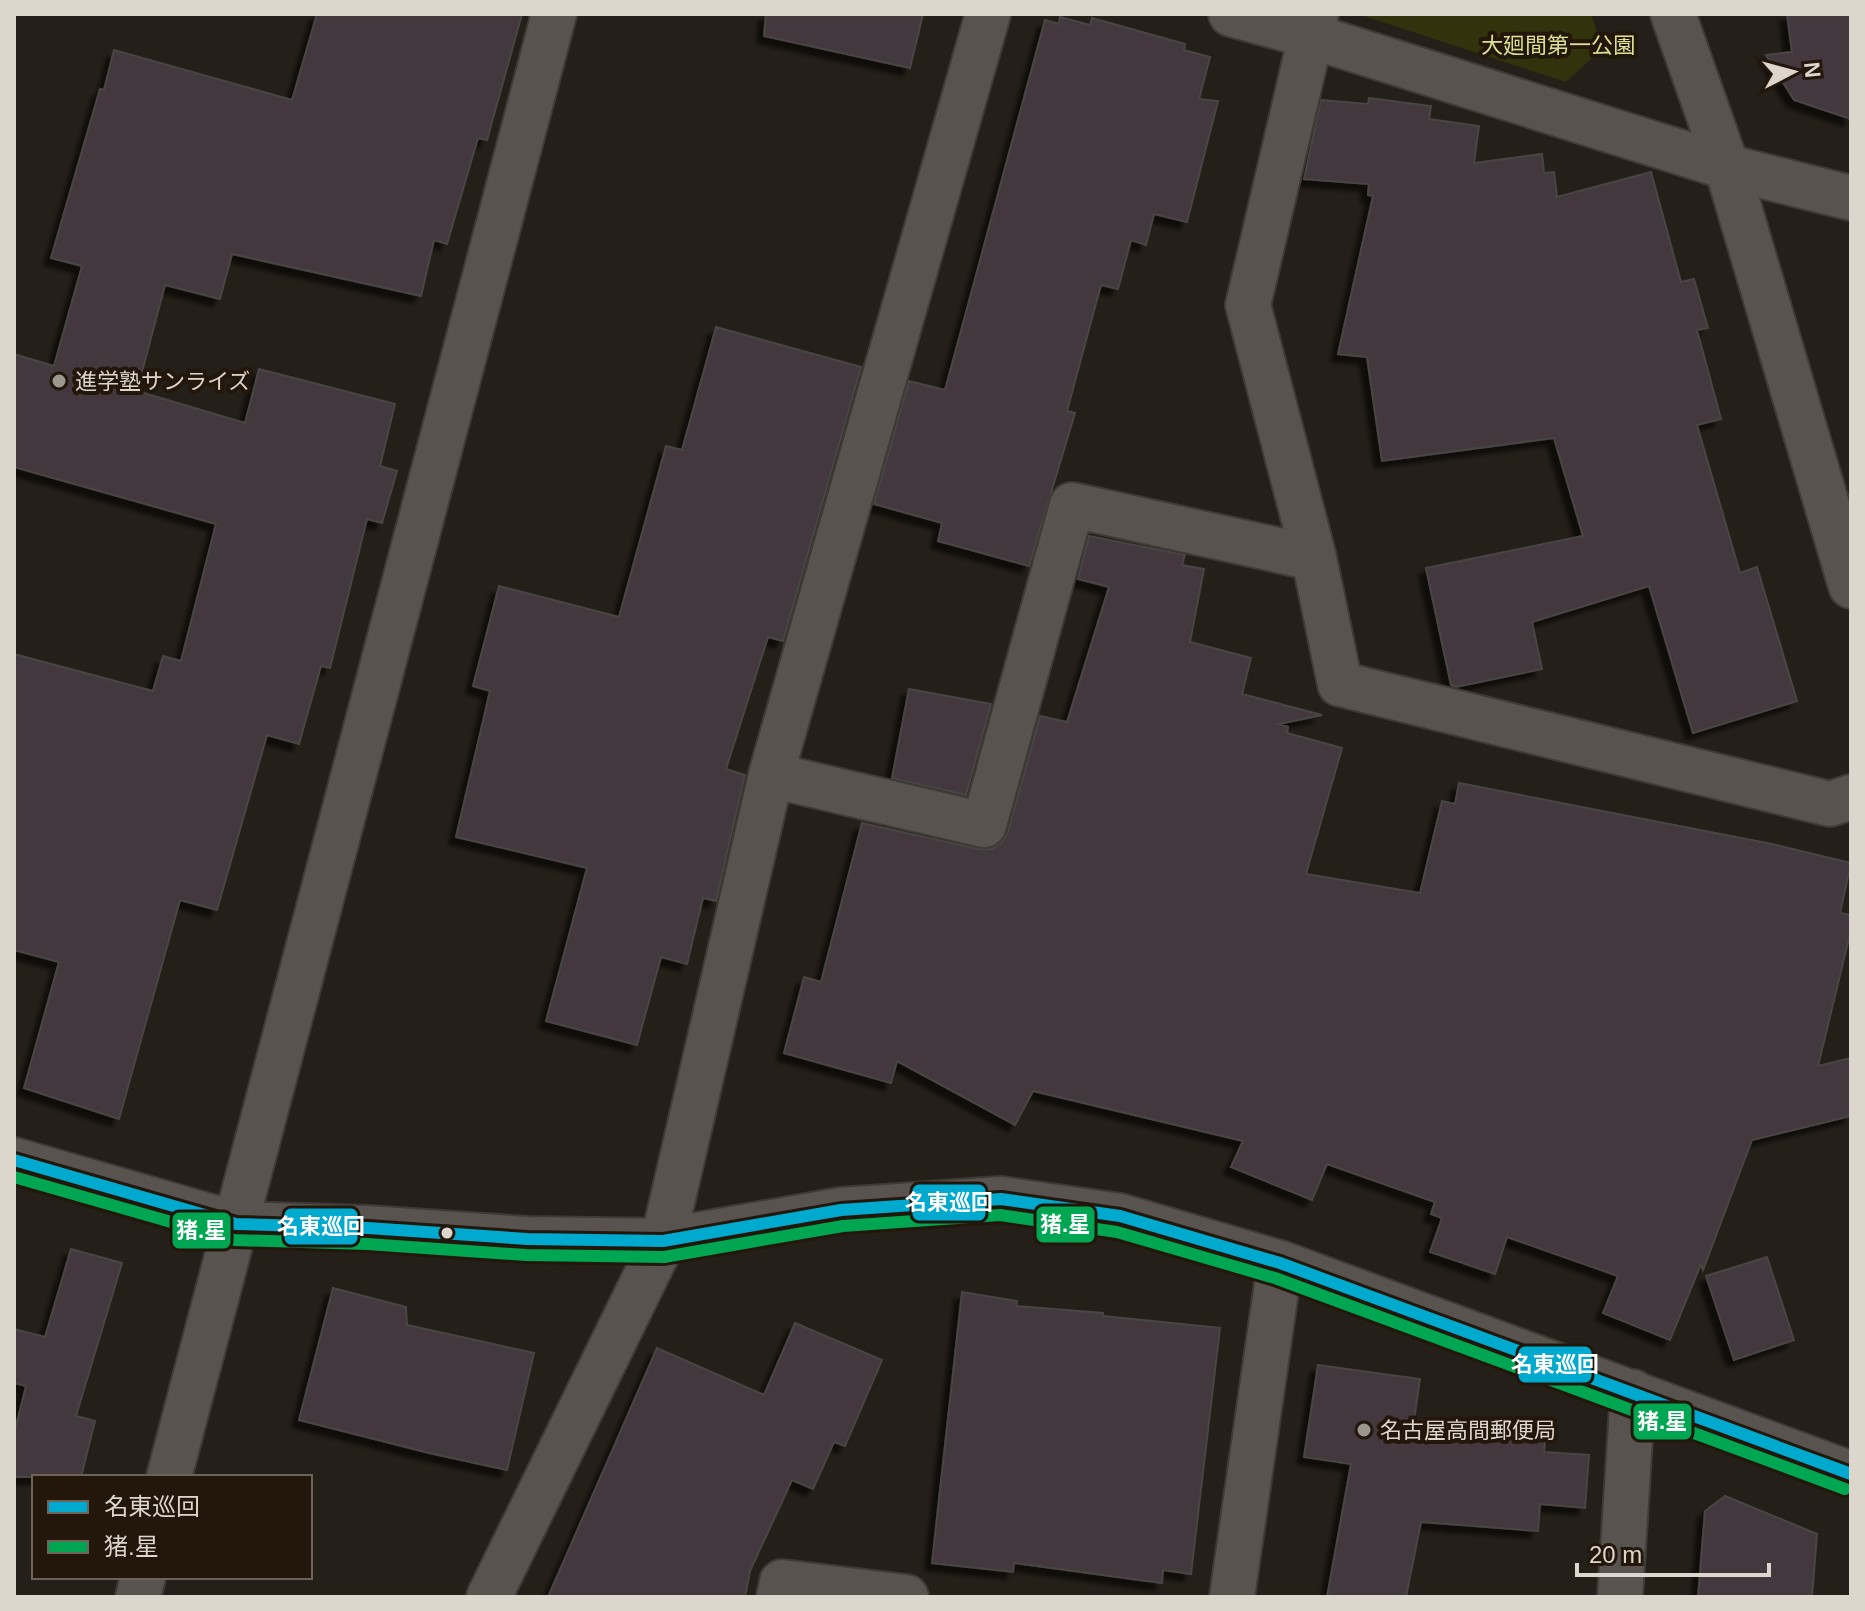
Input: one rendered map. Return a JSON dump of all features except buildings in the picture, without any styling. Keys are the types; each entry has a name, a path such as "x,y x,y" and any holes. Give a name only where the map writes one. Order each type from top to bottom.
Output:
{"street":[{"path":"170,1475 554,14"},
{"path":"489,1597 663,1241 771,775 988,14"},
{"path":"1231,14 1313,25 1727,167 1851,198"},
{"path":"1673,14 1727,167 1851,586"},
{"path":"1313,25 1248,305 1314,558 1340,684 1830,804 1851,797"},
{"path":"771,775 984,825 1072,505 1314,558"},
{"path":"14,1160 236,1224 368,1228 527,1239 663,1241 841,1210 1001,1199 1120,1216 1280,1263 1851,1474"},
{"path":"1232,1597 1280,1263"},
{"path":"1620,1597 1633,1392"},
{"path":"779,1597 782,1582 906,1597"}],"green space":[{"name":"大廻間第一公園","path":"1358,14 1591,14 1603,48 1566,82"}],"transit line":[{"name":"名東巡回","path":"14,1160 236,1224 368,1228 527,1239 663,1241 841,1210 1001,1199 1120,1216 1280,1263 1851,1474"},
{"name":"猪.星","path":"14,1177 234,1240 367,1244 526,1255 664,1257 843,1226 1000,1215 1117,1232 1275,1278 1845,1489"}],"place":[{"name":"進学塾サンライズ","path":"59,381"},
{"name":"名古屋高間郵便局","path":"1364,1430"}]}
